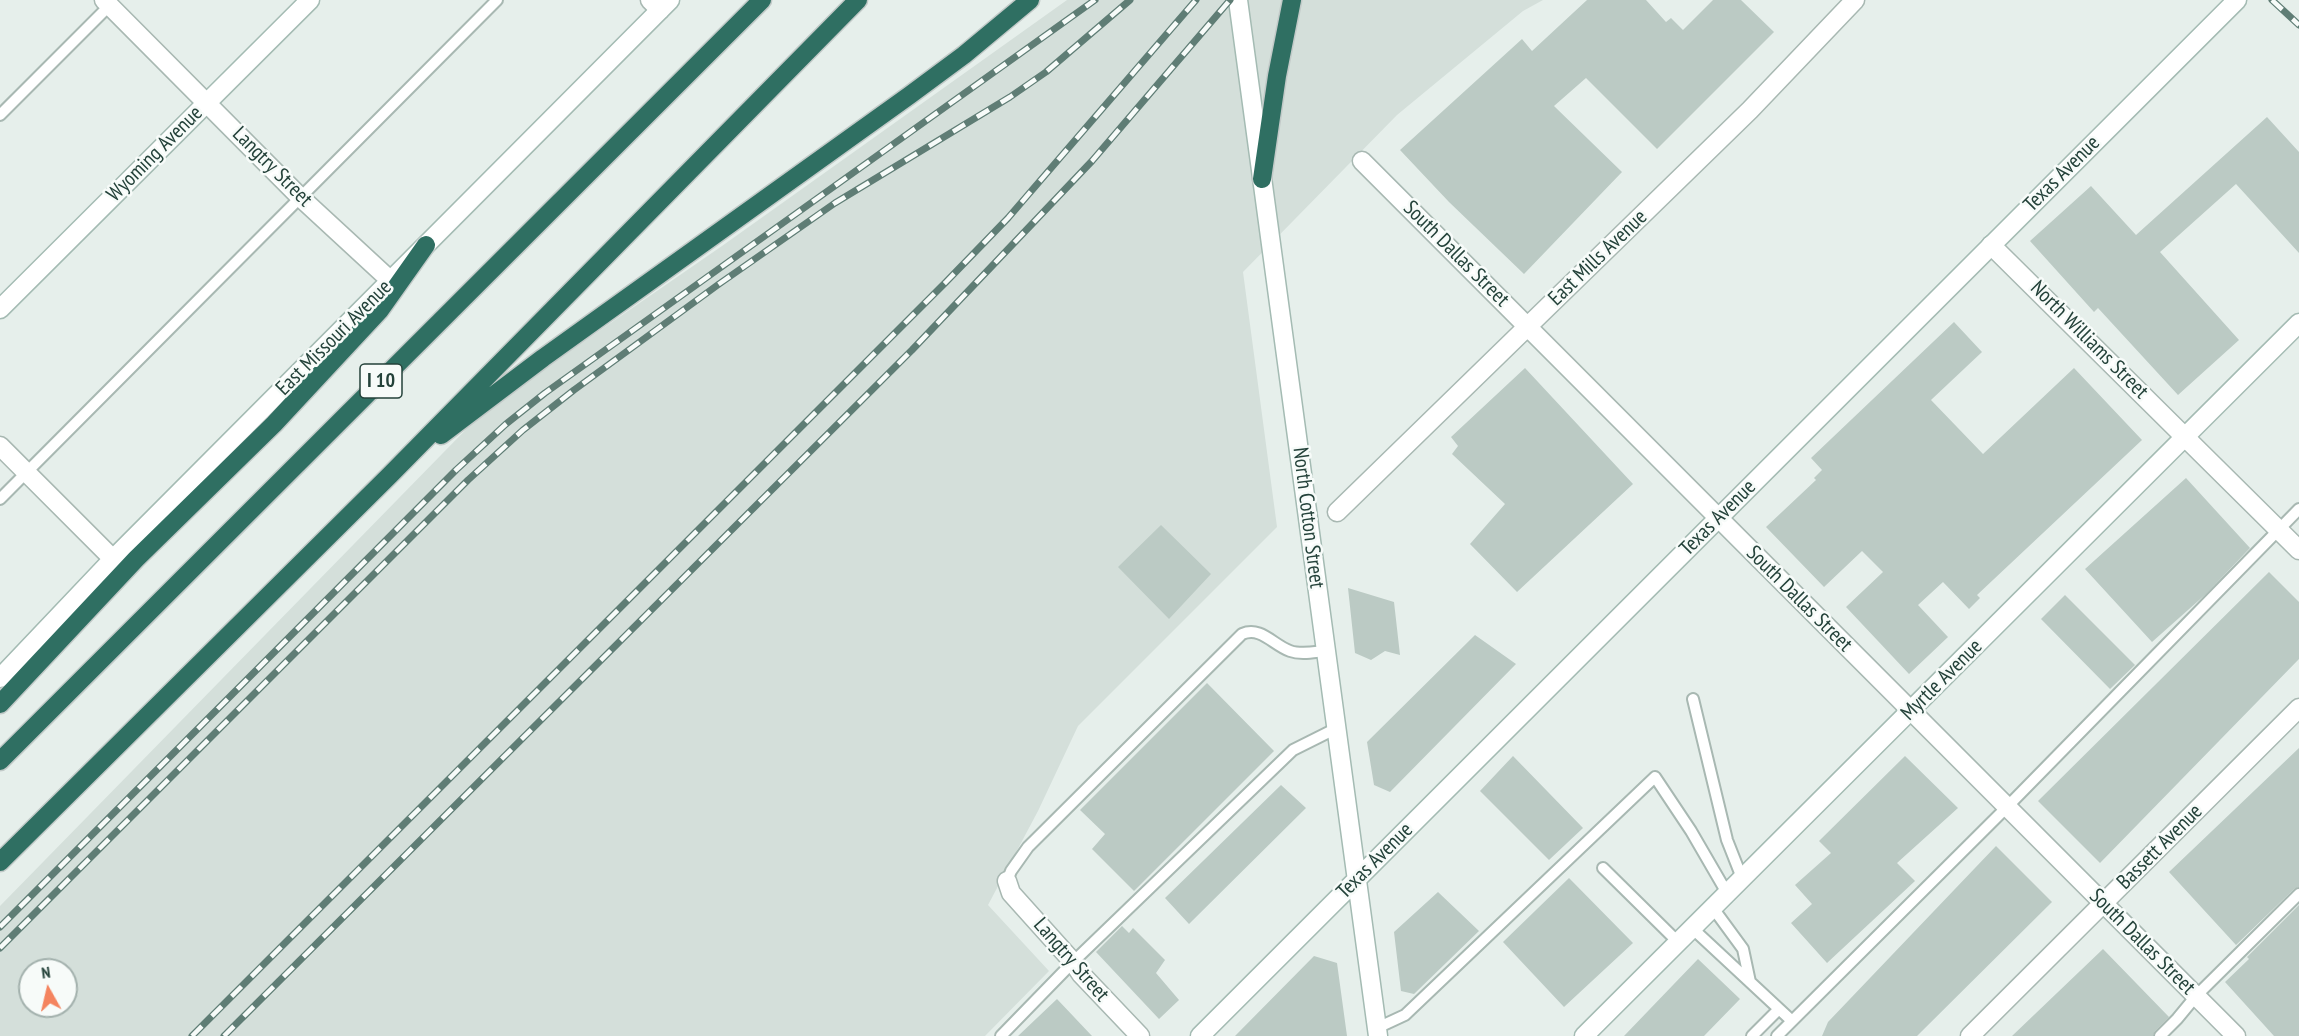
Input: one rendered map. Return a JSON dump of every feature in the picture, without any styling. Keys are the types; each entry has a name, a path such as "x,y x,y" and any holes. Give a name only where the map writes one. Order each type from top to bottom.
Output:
{"highway":[{"name":"I 10","path":"0,761 762,0"},
{"path":"390,475 543,358 964,56 1030,0"},
{"path":"1262,179 1277,76 1292,0"},
{"path":"0,862 390,475 856,2"},
{"path":"0,704 136,560 274,424 380,310 426,245"}],"street":[{"name":"Wyoming Avenue","path":"0,309 310,0"},
{"name":"North Cotton Street","path":"1238,0 1377,1032"},
{"name":"East Mills Avenue","path":"1337,512 1750,110 1855,0"},
{"name":"Texas Avenue","path":"1200,1036 2237,0"},
{"name":"Langtry Street","path":"110,2 300,197 392,281"},
{"name":"East Missouri Avenue","path":"0,678 113,559 392,281 660,3"},
{"name":"South Dallas Street","path":"1362,161 2236,1036"},
{"name":"North Williams Street","path":"1991,245 2299,550"},
{"name":"Myrtle Avenue","path":"1584,1036 2299,323"},
{"path":"0,446 113,559"},
{"name":"Bassett Avenue","path":"1970,1036 2299,708"},
{"name":"Langtry Street","path":"1007,881 1011,893 1081,974 1140,1036"}],"lane":[{"path":"0,499 497,0"},
{"path":"0,115 110,2"},
{"path":"1777,1036 2007,807 2299,509"},
{"path":"1007,881 1028,846 1242,634 1250,630 1258,633 1290,652 1325,651"},
{"path":"1693,699 1727,840 1742,878"},
{"path":"1001,1036 1073,962 1293,750 1335,729"},
{"path":"1377,1032 1405,1015 1655,777 1691,831 1727,893"},
{"path":"1603,868 1678,942"},
{"path":"2160,1036 2196,996 2299,894"},
{"path":"1713,908 1743,950 1750,982"},
{"path":"1692,928 1792,1021"},
{"path":"1752,1036 1779,1009"}],"shaded area":[{"path":"1067,0 1543,0 1523,11 1397,115 1243,272 1277,527 1078,726 1038,811 988,905 1049,971 985,1036 0,1036 0,906 486,409 722,246"}],"building":[{"path":"1587,0 1646,0 1666,22 1671,18 1683,30 1713,0 1741,0 1774,32 1657,149 1586,78 1554,106 1622,172 1524,274 1449,202 1400,150 1522,39 1532,51"},
{"path":"2267,117 2299,152 2299,253 2236,184 2160,252 2239,340 2178,395 2098,308 2094,312 2030,241 2091,186 2136,235"},
{"path":"1954,322 1982,352 1931,400 1983,454 2074,368 2142,440 1977,595 1980,598 1969,609 1943,582 1918,605 1948,637 1909,674 1846,607 1883,572 1862,551 1824,587 1766,527 1816,480 1814,478 1822,470 1811,458"},
{"path":"1525,368 1633,484 1517,592 1470,544 1505,504 1452,454 1458,446 1451,437"},
{"path":"2186,478 2250,548 2206,594 2152,642 2085,569"},
{"path":"1161,525 1211,574 1169,619 1118,567"},
{"path":"2269,572 2299,602 2299,659 2100,863 2038,801"},
{"path":"1348,588 1394,602 1400,655 1385,651 1371,660 1355,653"},
{"path":"2065,595 2135,665 2110,689 2041,619"},
{"path":"1475,635 1516,664 1390,792 1374,785 1367,742"},
{"path":"1207,683 1274,751 1134,891 1092,849 1105,834 1080,810"},
{"path":"2299,748 2299,887 2294,889 2236,945 2169,872"},
{"path":"1513,756 1583,828 1549,860 1480,791"},
{"path":"1905,756 1958,808 1897,863 1915,881 1827,963 1791,923 1812,904 1795,885 1831,853 1819,841"},
{"path":"1281,785 1306,808 1189,924 1165,898"},
{"path":"1996,846 2052,902 1917,1036 1822,1036 1828,1022"},
{"path":"1569,878 1633,943 1564,1007 1503,942"},
{"path":"1438,892 1479,931 1414,994 1401,991 1394,932"},
{"path":"2299,905 2299,1036 2274,1036 2225,982"},
{"path":"1122,926 1129,933 1133,928 1165,960 1156,973 1179,1000 1159,1019 1096,952"},
{"path":"2103,949 2169,1017 2153,1036 2012,1036"},
{"path":"1314,956 1337,963 1347,1036 1235,1036"},
{"path":"1698,959 1740,999 1704,1036 1624,1036"},
{"path":"1057,999 1092,1036 1018,1036"}],"railway":[{"path":"0,927 456,470 506,424 545,393 1095,0"},
{"path":"0,948 468,480 523,430 719,284 835,203 1010,97 1046,72 1130,0"},
{"path":"192,1036 946,282 1008,218 1196,0"},
{"path":"224,1036 912,350 1092,161 1230,0"},
{"path":"2272,0 2299,25"}]}
